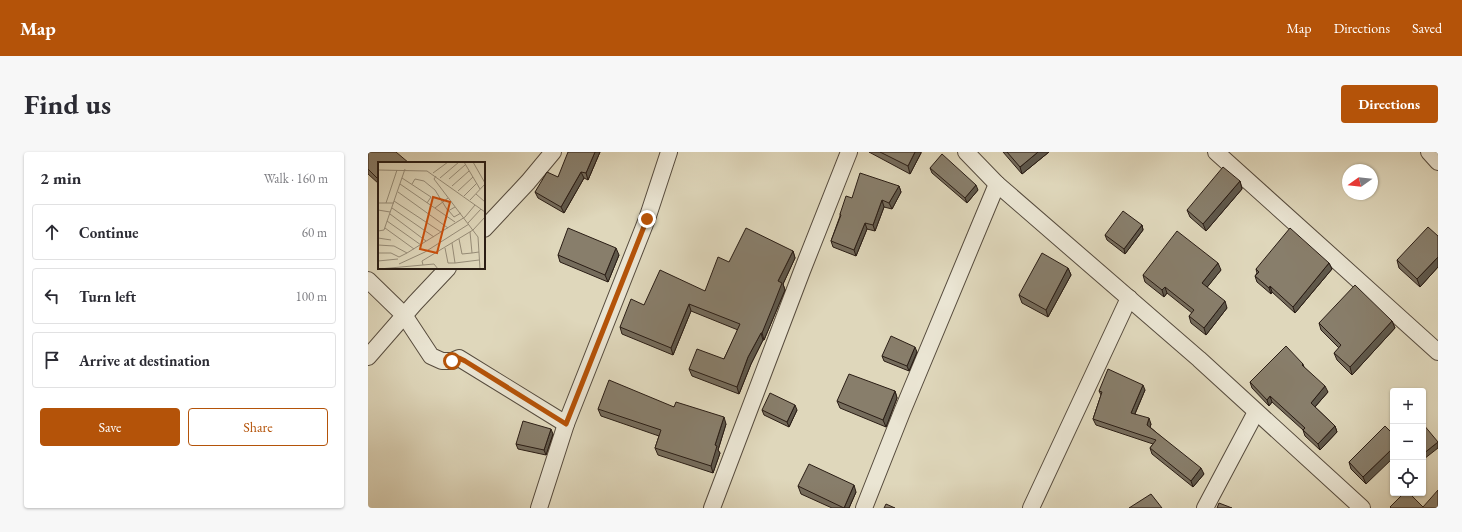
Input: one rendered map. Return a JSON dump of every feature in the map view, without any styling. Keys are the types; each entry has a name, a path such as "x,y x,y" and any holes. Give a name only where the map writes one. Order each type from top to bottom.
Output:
{"street":[{"path":"485,228 528,182 553,152"},
{"path":"539,508 566,424 647,219 669,152"},
{"path":"712,508 849,152"},
{"path":"966,152 997,184 1199,359 1362,508"},
{"path":"1216,152 1438,352"},
{"path":"1429,152 1438,162"},
{"path":"864,508 997,184"},
{"path":"368,357 447,269"},
{"path":"368,280 404,316 431,356 442,361 452,361 459,358 566,424"},
{"path":"1031,508 1129,298"},
{"path":"1205,508 1256,412"}],"building":[{"path":"368,152 396,152 408,162 378,162 378,179 368,169"},
{"path":"568,152 595,152 586,173 581,172 561,207 535,192 547,172 558,177"},
{"path":"880,152 915,152 908,166"},
{"path":"1007,152 1038,152 1020,167"},
{"path":"942,154 976,185 965,198 930,168"},
{"path":"1223,167 1240,181 1203,224 1187,210"},
{"path":"860,173 899,186 889,203 882,200 873,225 865,223 854,250 831,241 841,215 840,214 846,196 852,198"},
{"path":"1123,211 1142,225 1124,249 1105,235"},
{"path":"1428,227 1438,236 1438,257 1417,279 1397,260"},
{"path":"568,228 616,248 605,275 558,255"},
{"path":"746,228 793,251 778,281 782,283 762,333 748,357 737,387 689,369 697,349 724,359 740,324 689,304 671,348 620,327 631,299 644,305 660,270 705,291 718,257 729,262"},
{"path":"1290,228 1329,263 1293,307 1270,286 1269,288 1255,276 1259,272 1256,269"},
{"path":"1177,231 1218,263 1202,283 1225,301 1204,328 1189,316 1194,310 1165,287 1162,290 1143,275"},
{"path":"1042,253 1068,268 1046,310 1019,295"},
{"path":"1355,285 1392,321 1350,367 1334,353 1341,345 1319,323"},
{"path":"891,336 915,347 907,366 882,356"},
{"path":"1286,346 1303,364 1302,365 1325,386 1311,403 1335,426 1318,444 1303,430 1305,428 1270,396 1267,400 1250,382"},
{"path":"1108,369 1143,385 1131,413 1149,418 1147,425 1201,468 1191,481 1150,448 1156,440 1093,419 1102,392 1099,391"},
{"path":"849,374 895,391 883,420 837,401"},
{"path":"609,380 674,407 676,402 724,417 715,445 717,446 711,466 655,448 661,430 598,409"},
{"path":"770,393 795,405 787,422 762,410"},
{"path":"523,421 551,429 544,450 516,444"},
{"path":"1385,426 1390,431 1390,451 1363,477 1349,462"},
{"path":"1426,428 1438,442 1426,452"},
{"path":"809,464 854,485 844,508 798,486"},
{"path":"1438,490 1438,508 1390,507 1401,496 1412,496 1423,507"},
{"path":"1151,494 1162,508 1129,508"},
{"path":"1219,503 1232,508 1217,508"},
{"path":"886,504 895,508 884,508"}],"route":[{"path":"452,361 459,358 465,361 566,424 647,219"}]}
